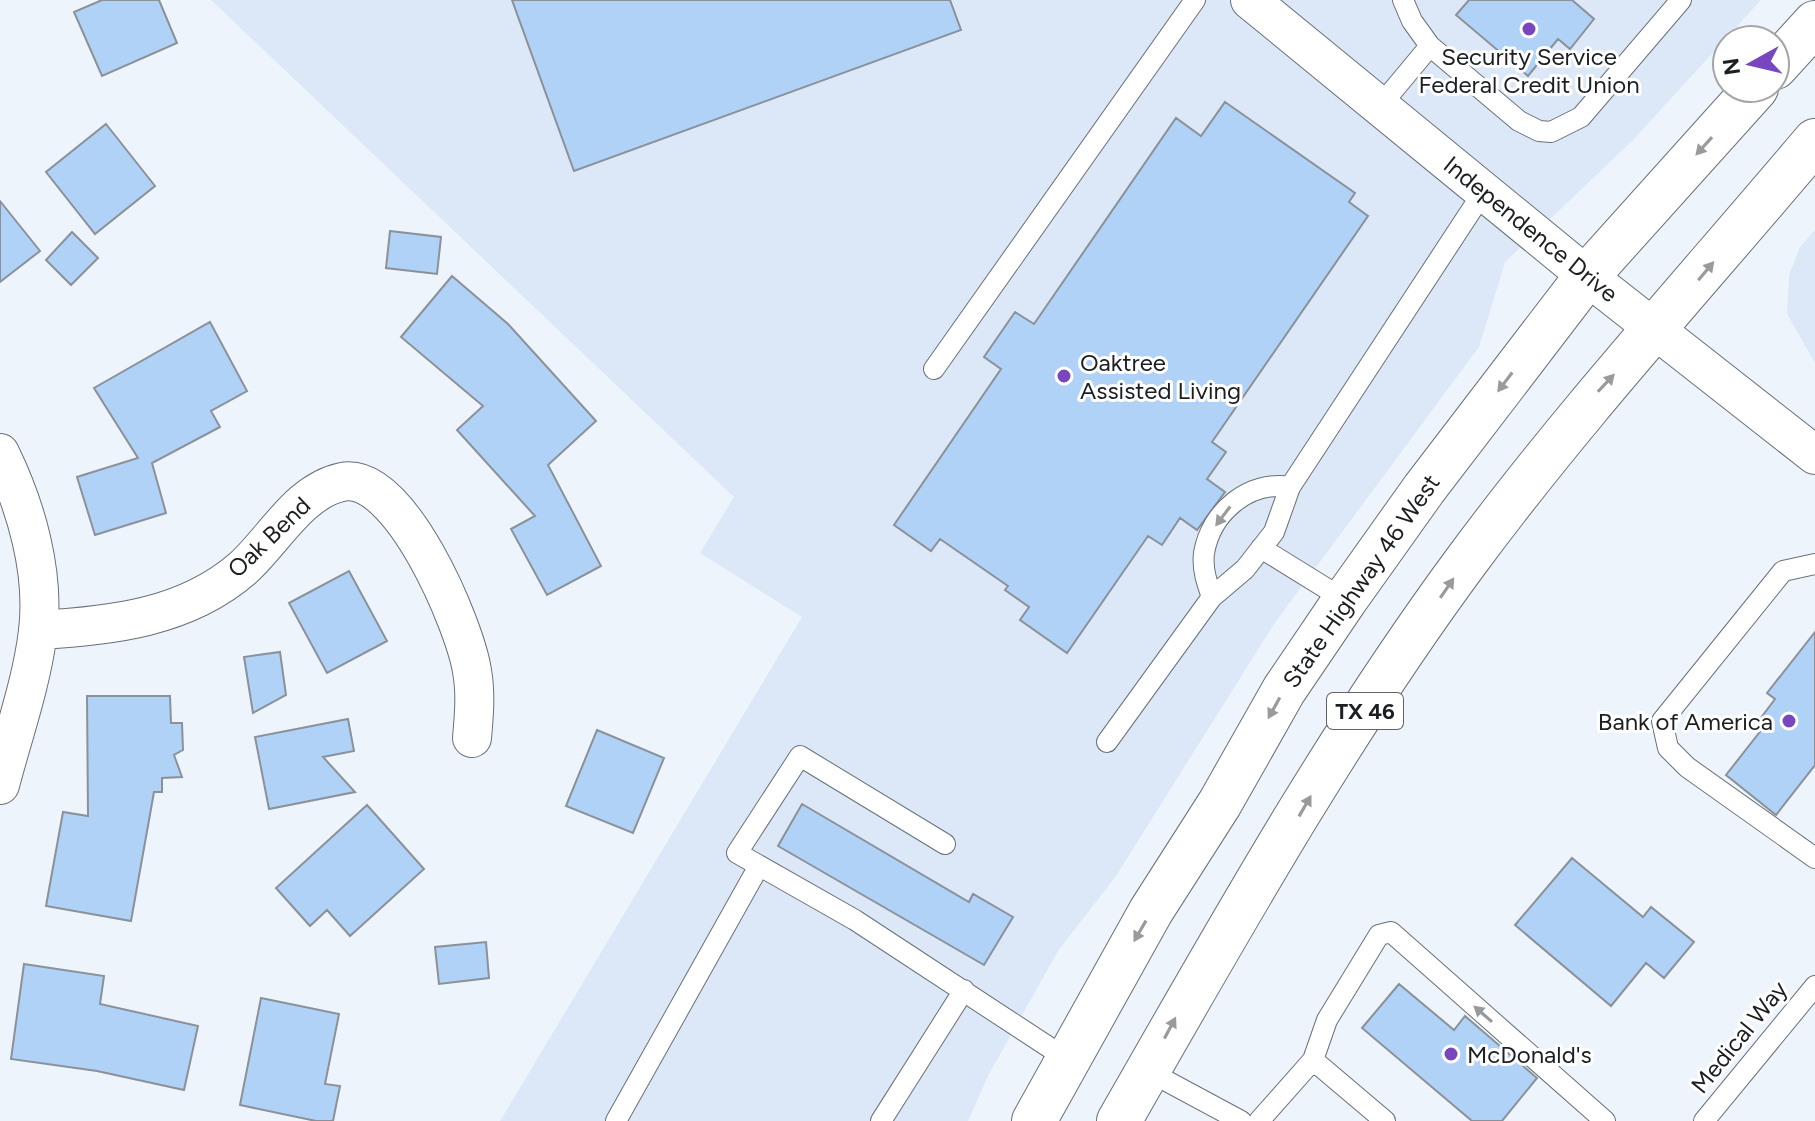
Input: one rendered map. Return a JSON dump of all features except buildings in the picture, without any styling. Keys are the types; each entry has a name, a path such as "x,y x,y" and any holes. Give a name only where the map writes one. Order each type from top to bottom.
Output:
{"main road":[{"path":"1791,49 1815,23"},
{"name":"State Highway 46 West","path":"1034,1121 1067,1059 1284,690 1345,600 1424,489 1587,276 1742,104"},
{"name":"TX 46","path":"1119,1121 1185,1000 1331,761 1465,562 1587,404 1655,330 1815,141"}],"street":[{"name":"Independence Drive","path":"1250,0 1587,276 1815,455"},
{"path":"0,453 25,518 35,563 38,630 0,785"},
{"name":"Oak Bend","path":"38,630 124,622 170,610 210,591 241,569 315,493 347,481 362,484 389,505 438,572 472,671 472,738"}],"lane":[{"path":"934,369 1195,0"},
{"path":"1403,0 1412,21 1430,46 1519,121 1539,131 1551,132 1581,117 1681,0"},
{"path":"1380,106 1430,46"},
{"path":"1107,742 1212,597 1245,569 1274,532 1290,487 1484,191"},
{"path":"1212,597 1203,568 1211,532 1228,508 1250,490 1264,486 1290,487"},
{"path":"1261,548 1345,600"},
{"path":"1815,564 1783,571 1662,721 1668,748 1687,767 1815,858"},
{"path":"945,844 800,756 737,853 855,920 1067,1059"},
{"path":"616,1121 759,866"},
{"path":"1259,1121 1313,1060 1327,1020 1379,935 1391,932 1605,1121"},
{"name":"Medical Way","path":"1704,1121 1815,986"},
{"path":"881,1121 964,990"},
{"path":"1313,1060 1385,1121"},
{"path":"1148,1071 1241,1121"}],"shaded area":[{"path":"211,0 1761,0 1739,24 1711,24 1711,55 1633,140 1505,262 1479,347 1274,624 1116,876 1058,951 989,1074 968,1121 500,1121 802,617 700,553 734,497"},
{"path":"1815,230 1815,363 1787,314 1789,275 1800,247"}],"place":[{"name":"Security Service Federal Credit Union","path":"1529,29"},
{"name":"Oaktree Assisted Living","path":"1064,376"},
{"name":"Bank of America","path":"1789,721"},
{"name":"McDonald's","path":"1451,1054"}]}
